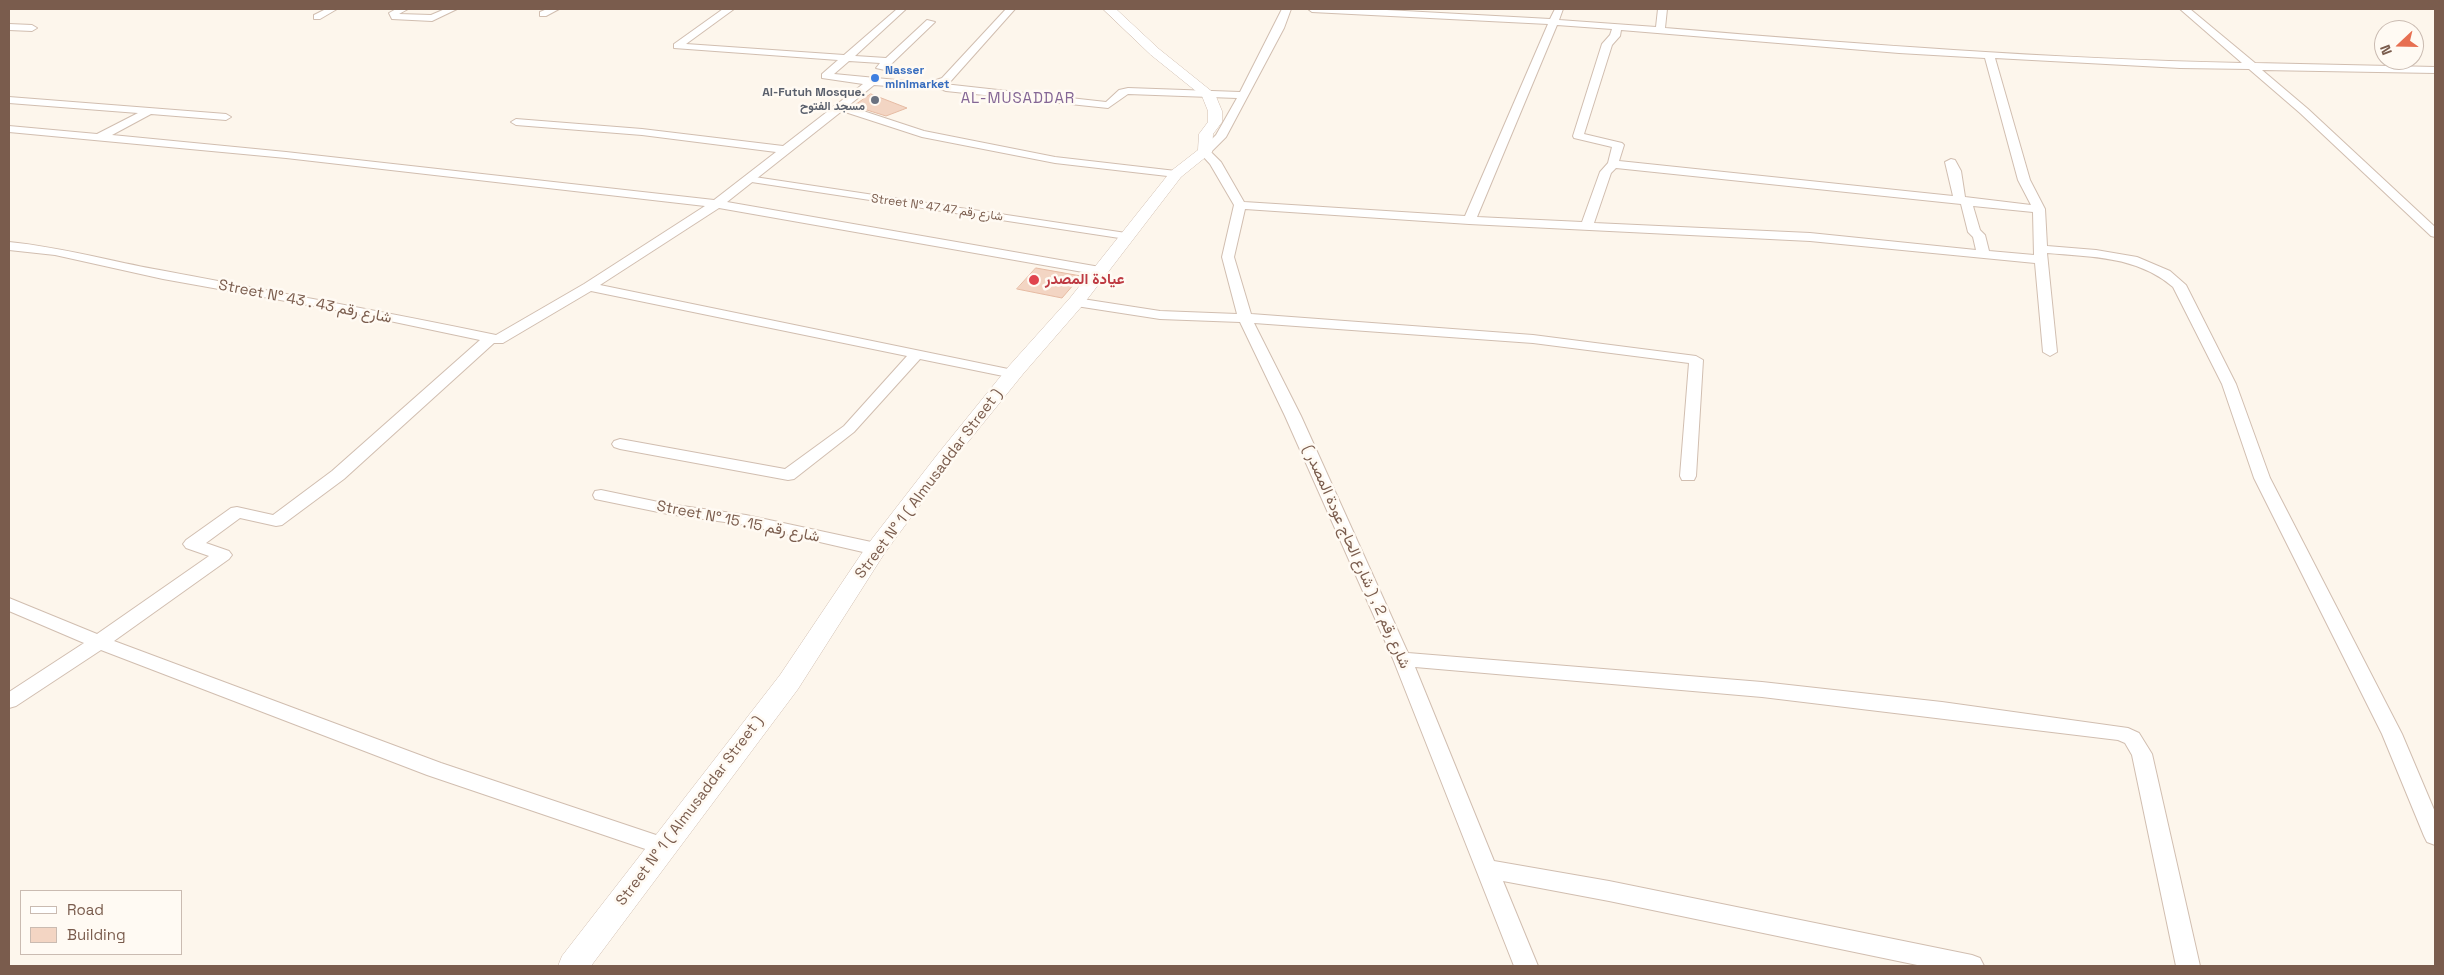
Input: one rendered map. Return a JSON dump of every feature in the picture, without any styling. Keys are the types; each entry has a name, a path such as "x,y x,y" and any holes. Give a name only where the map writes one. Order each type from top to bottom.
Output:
{"street":[{"path":"317,16 332,9"},
{"path":"403,9 394,13 395,17 432,18 452,9"},
{"path":"543,14 554,9"},
{"path":"729,9 678,46 888,61"},
{"path":"902,9 826,76 869,82 928,86 935,84 946,80 1011,9"},
{"path":"1109,9 1154,52 1208,94 1215,110 1215,122 1206,134 1205,152 1215,162 1240,205 1469,220 1810,237 1983,254 2108,256 2144,262 2168,273 2179,285 2229,384 2262,478 2392,734 2435,836"},
{"name":"Street N° 1 ( Almusaddar Street )","path":"573,966 789,682 876,549 944,459 1013,374 1076,302 1176,174 1221,137 1279,28 1287,9"},
{"path":"1312,9 1493,17 1660,32 1989,54 2256,68 2435,70"},
{"path":"1469,220 1526,91 1559,9"},
{"path":"1660,32 1663,9"},
{"path":"2185,9 2256,68 2435,233"},
{"path":"9,701 99,642 223,555 192,544 237,512 276,521 338,475 490,339 498,340 589,288 717,204 841,107 930,22"},
{"path":"9,27 32,28"},
{"path":"1587,225 1606,172 1613,164 1618,145 1578,136 1608,44 1617,28"},
{"path":"1989,54 2024,180 2039,209 2041,255 2050,352"},
{"path":"935,84 946,88 1108,105 1123,92 1128,91 1242,95"},
{"path":"9,100 226,117"},
{"path":"841,107 922,134 940,138 1056,160 1176,174"},
{"path":"98,138 148,112"},
{"path":"516,122 642,132 787,150"},
{"path":"9,129 286,155 717,204 1100,271"},
{"path":"1951,162 1956,170 1955,183 1960,199 1966,202 1974,232 1979,236 1983,254"},
{"path":"1613,164 2039,209"},
{"name":"Street N° 47 شارع رقم 47","path":"748,179 1126,236"},
{"name":"شارع رقم 2 , ( شارع الحاج عودة المصدر )","path":"1240,205 1228,258 1245,318 1293,416 1402,659 1526,966"},
{"name":"Street N° 43 . شارع رقم 43","path":"9,246 55,251 163,275 347,308 490,339"},
{"path":"589,288 916,356 1013,374"},
{"path":"1076,302 1160,316 1245,318 1533,339 1696,360 1688,476"},
{"path":"620,444 788,475 850,429 916,356"},
{"name":"Street N° 15 .شارع رقم 15","path":"601,495 668,509 746,520 876,549"},
{"path":"9,604 99,642 434,769 664,846"},
{"path":"1402,659 1646,678 1936,708 2121,733 2132,738 2142,754 2188,966"},
{"path":"1488,869 1609,890 1972,966"}],"building":[{"name":"Al-Futuh Mosque. مسجد الفتوح","path":"871,94 907,108 886,116 854,106"},
{"path":"1036,268 1081,276 1062,298 1017,289"}],"place":[{"name":"Nasser minimarket","path":"875,78"},
{"name":"Al-Futuh Mosque. مسجد الفتوح","path":"875,100"},
{"name":"عيادة المصدر","path":"1034,280"}],"district":[{"name":"AL-MUSADDAR","path":"1018,99"}]}
